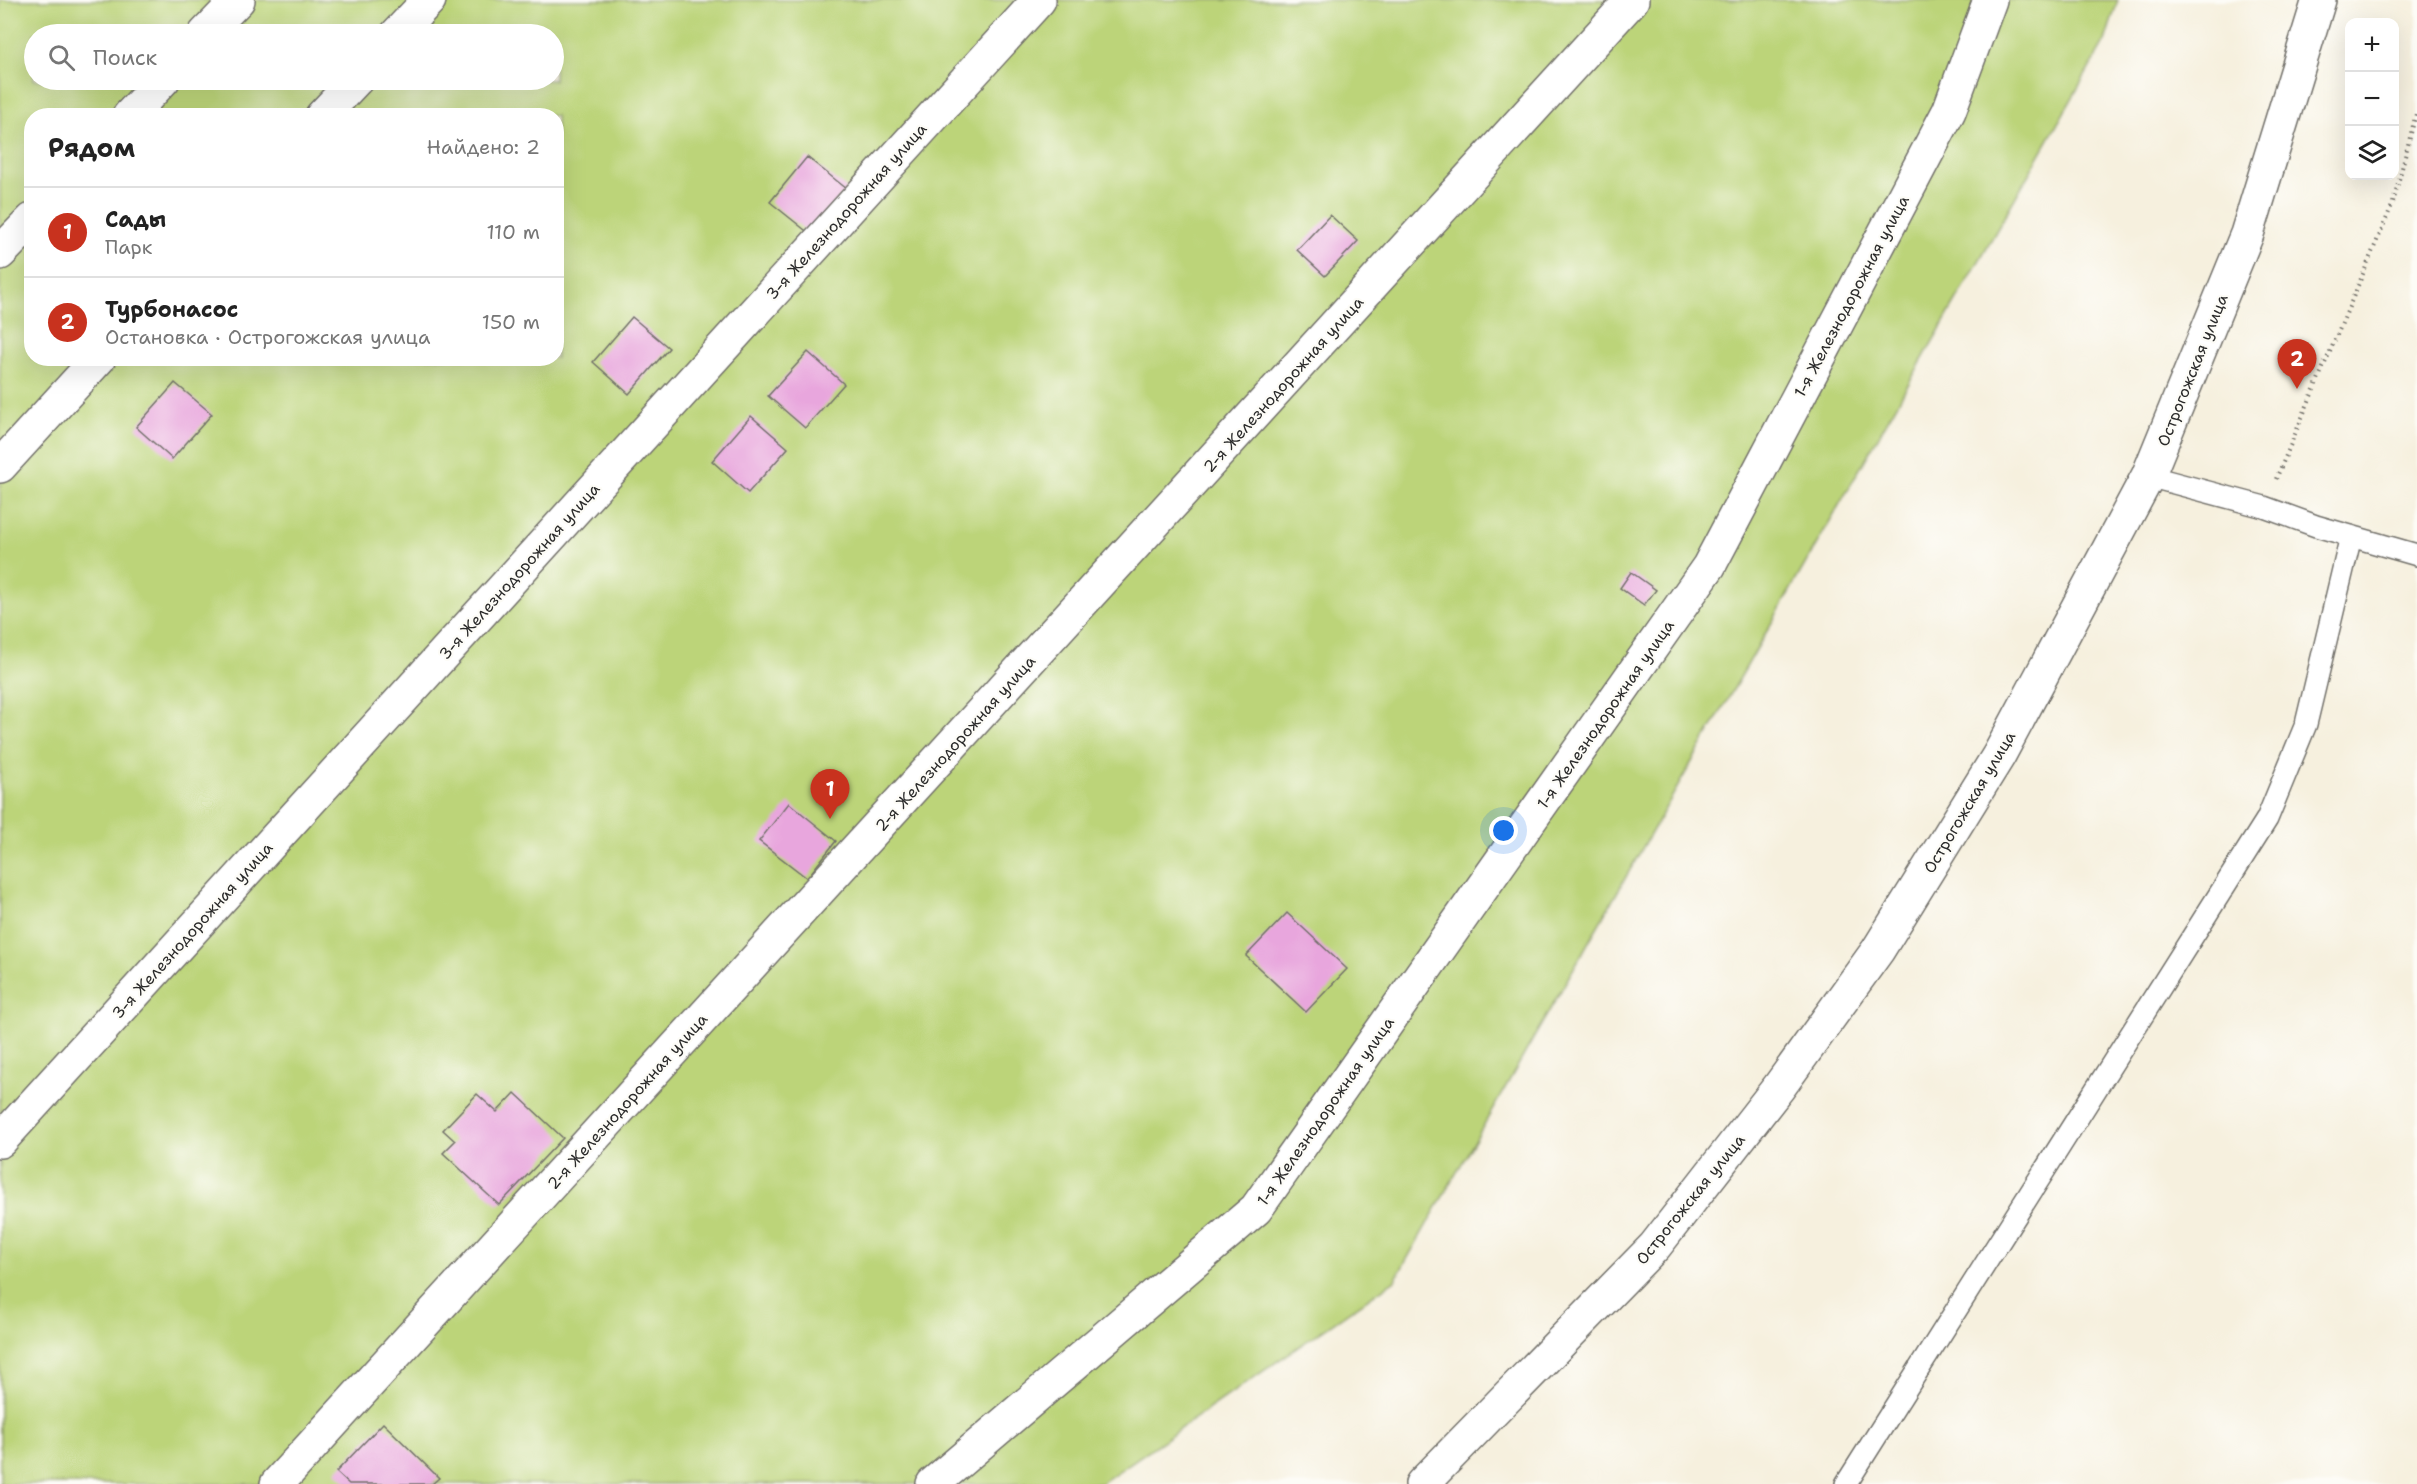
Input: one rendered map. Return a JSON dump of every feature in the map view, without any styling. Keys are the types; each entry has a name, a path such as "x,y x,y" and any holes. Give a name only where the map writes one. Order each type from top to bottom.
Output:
{"street":[{"path":"215,24 238,0"},
{"path":"406,24 429,0"},
{"name":"3-я Железнодорожная улица","path":"0,1142 1039,0"},
{"name":"2-я Железнодорожная улица","path":"277,1484 1632,0"},
{"name":"1-я Железнодорожная улица","path":"933,1484 1256,1209 1709,566 1949,111 1990,0"},
{"name":"Острогожская улица","path":"1422,1484 1655,1246 1779,1087 1878,950 2000,755 2148,476 2247,234 2319,0"},
{"path":"137,108 154,90"},
{"path":"330,108 347,90"},
{"path":"0,254 24,228"},
{"path":"0,466 92,366"}],"lane":[{"path":"2148,476 2264,507 2316,526 2417,555"},
{"path":"1846,1484 2267,819 2306,724 2351,536"}],"path":[{"path":"2264,507 2392,203 2417,110"}],"green space":[{"path":"0,0 2118,0 2105,41 1395,1280 1100,1484 0,1484"}],"building":[{"path":"807,157 847,189 810,234 770,202"},
{"path":"1330,215 1358,241 1325,276 1297,250"},
{"path":"632,317 669,348 629,394 593,362"},
{"path":"808,352 844,384 805,428 768,396"},
{"path":"175,383 212,414 172,459 136,427"},
{"path":"751,416 788,448 748,493 712,461"},
{"path":"1631,572 1656,590 1644,605 1620,588"},
{"path":"789,803 836,841 807,878 759,841"},
{"path":"1287,913 1347,969 1306,1012 1246,956"},
{"path":"515,1093 563,1138 499,1205 443,1153 455,1141 443,1130 477,1094 497,1112"},
{"path":"383,1423 439,1478 432,1484 349,1484 336,1472"}],"place":[{"name":"Турбонасос","path":"2297,389"},
{"name":"Сады","path":"830,819"}]}
